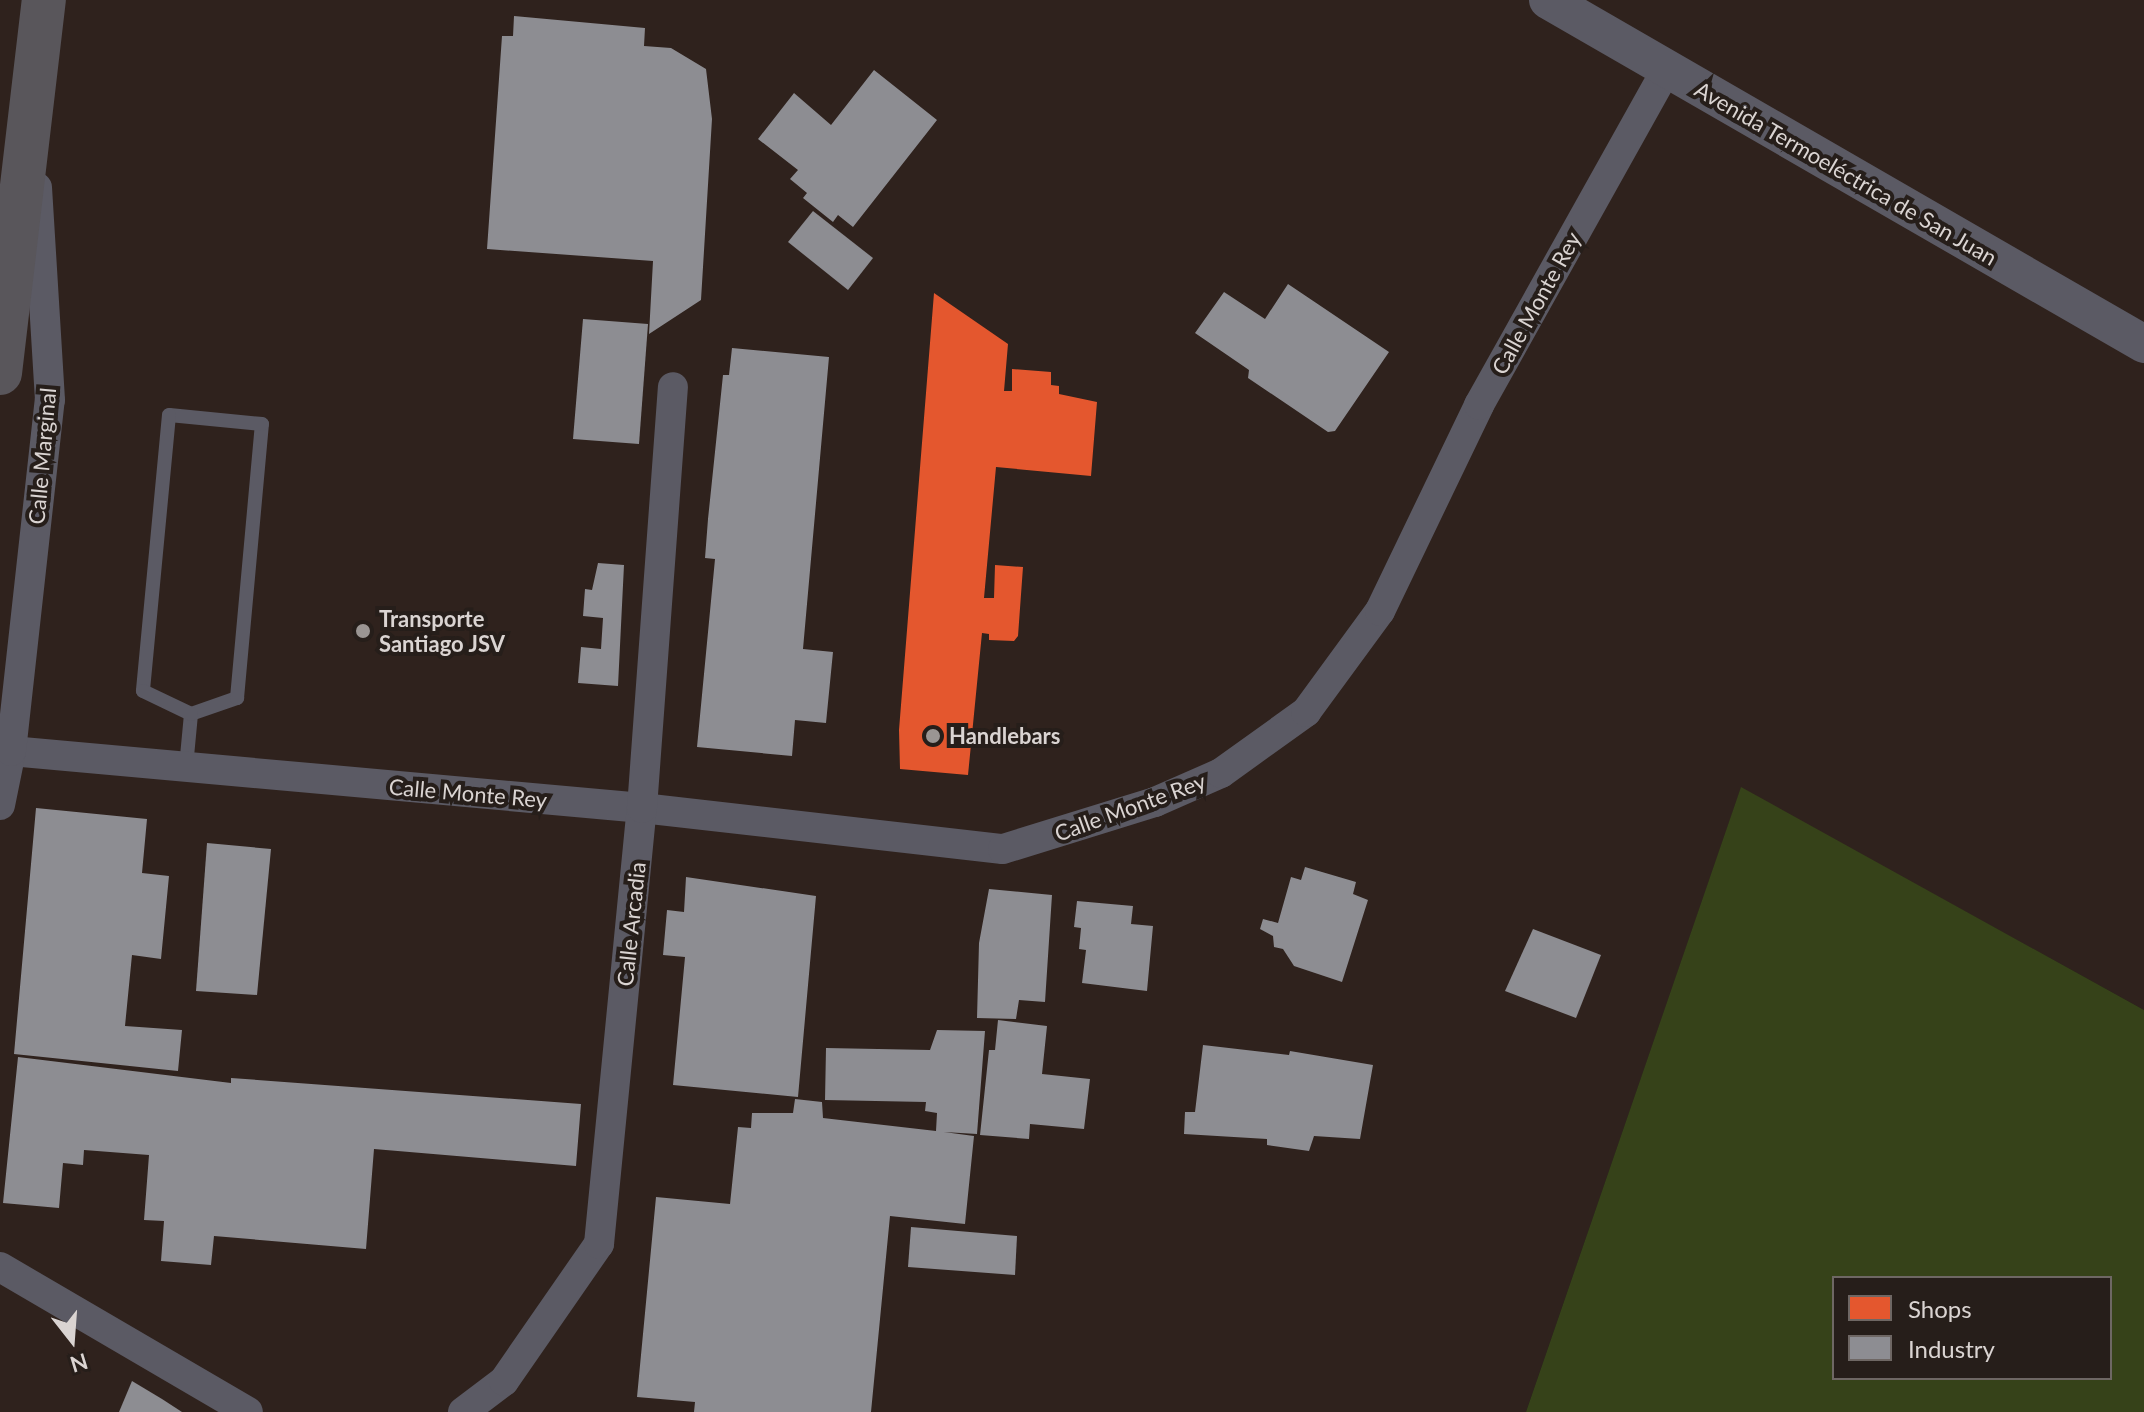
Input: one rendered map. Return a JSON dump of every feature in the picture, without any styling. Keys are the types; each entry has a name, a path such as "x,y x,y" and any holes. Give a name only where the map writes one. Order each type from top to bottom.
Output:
{"highway":[{"path":"0,373 44,0"}],"street":[{"name":"Avenida Termoeléctrica de San Juan","path":"1548,0 2144,344"},
{"name":"Calle Monte Rey","path":"11,751 642,808 1003,849 1100,822 1221,773 1306,712 1380,611 1479,405 1666,70"},
{"name":"Calle Marginal","path":"0,805 11,751 50,400 32,106"},
{"name":"Calle Arcadia","path":"463,1412 504,1381 599,1244 642,808 673,387"},
{"path":"0,1267 248,1412"}],"lane":[{"path":"169,415 262,424 237,698 191,714 143,691 169,415"},
{"path":"186,767 191,714"}],"shaded area":[{"path":"0,0 2144,0 2144,1010 1741,788 1526,1412 0,1412"}],"green space":[{"path":"1741,787 2144,1010 2144,1412 1526,1412"}],"building: Shops":[{"path":"934,293 1008,344 1004,391 1012,391 1012,369 1051,372 1051,385 1059,386 1059,394 1097,402 1091,476 996,467 984,598 994,598 995,565 1023,567 1018,636 1014,641 989,640 989,634 982,633 968,775 900,769 899,730"}],"building: Industry":[{"path":"514,16 645,28 644,46 671,48 706,69 712,119 701,300 649,334 653,261 487,249 502,36 513,36"},
{"path":"874,70 937,120 853,227 838,215 833,222 803,198 807,193 790,179 798,170 758,139 794,93 831,125"},
{"path":"813,211 873,258 848,290 788,242"},
{"path":"1288,284 1389,352 1335,431 1328,432 1248,378 1249,370 1195,333 1224,292 1265,319"},
{"path":"583,319 648,324 639,444 573,439"},
{"path":"732,348 829,357 803,649 833,652 826,723 795,720 792,756 697,747 715,559 705,558 708,519 723,375 729,375"},
{"path":"598,563 624,565 618,686 578,683 581,647 601,649 603,618 583,616 585,589 592,590"},
{"path":"36,808 147,819 142,873 169,876 161,959 132,955 125,1026 182,1030 178,1071 14,1054"},
{"path":"207,843 271,849 257,995 196,991"},
{"path":"1305,867 1356,882 1353,894 1368,900 1342,982 1294,966 1283,949 1274,947 1273,936 1260,929 1263,919 1278,923 1291,877 1301,880"},
{"path":"686,877 816,896 798,1097 673,1085 685,957 663,955 667,910 684,912"},
{"path":"989,889 1052,895 1045,1002 1019,1000 1016,1019 977,1018 979,943"},
{"path":"1077,901 1133,906 1131,924 1153,926 1147,991 1082,983 1086,950 1079,949 1081,928 1074,927"},
{"path":"1533,929 1601,955 1576,1018 1505,991"},
{"path":"998,1020 1047,1026 1042,1074 1090,1079 1084,1129 1030,1124 1029,1139 980,1135 989,1050 995,1050"},
{"path":"937,1030 985,1031 977,1134 944,1132 974,1136 965,1224 890,1216 871,1412 694,1412 695,1402 637,1397 656,1197 730,1204 738,1127 751,1128 752,1113 793,1113 795,1099 822,1102 823,1118 936,1131 937,1113 925,1111 926,1102 825,1100 826,1048 930,1050"},
{"path":"1203,1045 1289,1055 1290,1051 1373,1065 1360,1139 1314,1136 1309,1151 1267,1145 1267,1139 1184,1134 1185,1112 1195,1112"},
{"path":"18,1057 231,1083 231,1078 581,1104 576,1166 374,1149 366,1249 214,1236 211,1265 161,1261 164,1221 144,1220 149,1155 84,1150 83,1165 63,1163 59,1208 3,1203"},
{"path":"911,1227 1017,1236 1015,1275 908,1267"},
{"path":"132,1381 162,1399 182,1412 119,1412"}],"place":[{"name":"Transporte Santiago JSV","path":"363,631"},
{"name":"Handlebars","path":"933,736"}]}
